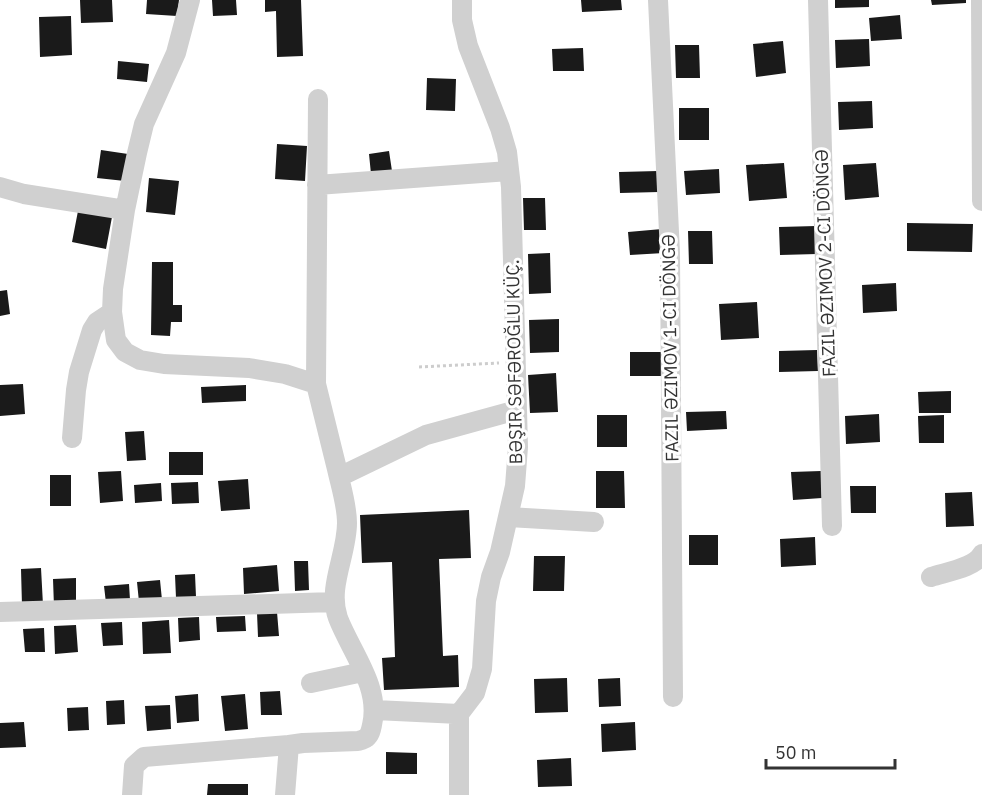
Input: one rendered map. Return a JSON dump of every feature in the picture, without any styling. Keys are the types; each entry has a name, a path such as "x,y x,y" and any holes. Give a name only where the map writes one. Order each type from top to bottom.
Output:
{"street":[{"path":"190,0 176,53 144,124 136,153 114,289 112,312 116,340 125,352 140,360 164,364 249,368 285,374 316,384"},
{"name":"BƏŞIR SƏFƏROĞLU KÜÇ.","path":"459,714 475,693 482,669 486,601 490,577 500,552 515,486 518,447 511,199 507,152 468,46 462,20 462,0"},
{"name":"FAZIL ƏZIMOV 1-CI DÖNGƏ","path":"658,0 670,253 673,697"},
{"name":"FAZIL ƏZIMOV 2-CI DÖNGƏ","path":"818,0 832,526"},
{"path":"981,0 982,201"},
{"path":"132,795 134,766 144,757 303,743 358,741 366,738 370,732 375,710 372,695 338,618 334,602 335,588 345,550 347,523 344,498 316,384 318,99"},
{"path":"318,184 509,171"},
{"path":"0,187 24,194 125,210"},
{"path":"72,438 79,372 92,330 97,322 112,312"},
{"path":"339,477 426,435 517,410"},
{"path":"508,517 594,522"},
{"path":"931,577 974,564 982,554"},
{"path":"0,612 334,602"},
{"path":"311,683 363,672"},
{"path":"375,710 459,714 459,795"},
{"path":"285,795 288,745"}],"path":[{"path":"419,367 516,363"}],"building":[{"path":"80,0 112,0 113,22 81,23"},
{"path":"147,0 179,0 177,16 146,14"},
{"path":"212,0 236,0 237,15 213,16"},
{"path":"265,0 301,0 303,56 277,57 276,11 265,12"},
{"path":"581,0 621,0 622,10 582,12"},
{"path":"835,0 869,0 869,7 835,8"},
{"path":"931,0 966,0 966,3 932,5"},
{"path":"900,15 902,39 871,41 869,18"},
{"path":"71,16 72,55 40,57 39,17"},
{"path":"869,39 870,66 836,68 835,40"},
{"path":"783,41 786,73 756,77 753,44"},
{"path":"675,45 699,45 700,78 676,78"},
{"path":"583,48 584,71 553,71 552,49"},
{"path":"118,61 149,64 147,82 117,79"},
{"path":"427,78 456,79 455,111 426,110"},
{"path":"872,101 873,128 839,130 838,102"},
{"path":"679,108 709,108 709,140 679,140"},
{"path":"277,144 307,146 305,181 275,179"},
{"path":"101,150 128,154 125,181 97,178"},
{"path":"389,151 392,171 371,174 369,154"},
{"path":"784,163 787,198 749,201 746,165"},
{"path":"876,163 879,197 845,200 843,165"},
{"path":"719,169 720,193 686,195 684,171"},
{"path":"658,171 659,192 620,193 619,172"},
{"path":"149,178 179,181 175,215 146,212"},
{"path":"523,198 545,198 546,230 524,230"},
{"path":"78,211 112,217 106,249 72,242"},
{"path":"907,223 973,224 972,252 907,251"},
{"path":"816,226 817,254 780,255 779,227"},
{"path":"662,229 664,253 630,255 628,232"},
{"path":"688,231 712,231 713,264 689,264"},
{"path":"550,253 551,293 529,294 528,254"},
{"path":"152,262 173,262 173,305 182,305 182,322 171,322 170,336 151,335"},
{"path":"896,283 897,311 863,313 862,285"},
{"path":"7,290 10,314 0,316 0,291"},
{"path":"757,302 759,338 721,340 719,304"},
{"path":"559,319 559,352 530,353 529,320"},
{"path":"817,350 818,371 779,372 779,351"},
{"path":"630,352 662,352 662,376 630,376"},
{"path":"556,373 558,412 530,413 528,375"},
{"path":"23,384 25,414 0,416 0,385"},
{"path":"246,385 246,401 202,403 201,387"},
{"path":"951,391 951,413 919,413 918,392"},
{"path":"726,411 727,429 687,431 686,412"},
{"path":"879,414 880,442 846,444 845,416"},
{"path":"597,415 627,415 627,447 597,447"},
{"path":"944,415 944,443 919,443 918,416"},
{"path":"144,431 146,460 127,461 125,432"},
{"path":"169,452 203,452 203,475 169,475"},
{"path":"121,471 123,501 100,503 98,472"},
{"path":"596,471 624,471 625,508 596,508"},
{"path":"821,471 822,498 793,500 791,472"},
{"path":"50,475 71,475 71,506 50,506"},
{"path":"248,479 250,509 221,511 218,481"},
{"path":"198,482 199,503 172,504 171,483"},
{"path":"161,483 162,501 135,503 134,485"},
{"path":"850,486 876,486 876,513 851,513"},
{"path":"972,492 974,526 946,527 945,493"},
{"path":"469,510 471,558 439,559 443,656 458,655 459,687 384,690 382,658 395,657 392,562 362,563 360,515"},
{"path":"689,535 718,535 718,565 689,565"},
{"path":"815,537 816,565 781,567 780,539"},
{"path":"534,556 565,556 564,591 533,591"},
{"path":"294,561 308,561 309,590 295,591"},
{"path":"277,565 279,591 244,594 243,568"},
{"path":"41,568 43,605 22,606 21,569"},
{"path":"195,574 196,597 176,598 175,575"},
{"path":"76,578 76,606 54,607 53,579"},
{"path":"160,580 162,600 139,602 137,582"},
{"path":"129,584 130,600 106,603 104,586"},
{"path":"277,612 279,636 258,637 257,613"},
{"path":"245,616 246,631 217,632 216,617"},
{"path":"199,617 200,640 179,642 178,618"},
{"path":"169,620 171,653 143,654 142,622"},
{"path":"122,622 123,645 103,646 101,623"},
{"path":"76,625 78,652 55,654 54,626"},
{"path":"44,628 45,652 25,652 23,629"},
{"path":"567,678 568,712 535,713 534,679"},
{"path":"620,678 621,706 599,707 598,679"},
{"path":"280,691 282,715 261,715 260,692"},
{"path":"198,694 199,721 177,723 175,696"},
{"path":"245,694 248,729 225,731 221,696"},
{"path":"124,700 125,724 107,725 106,701"},
{"path":"170,705 171,729 147,731 145,706"},
{"path":"88,707 89,730 68,731 67,708"},
{"path":"24,722 26,747 0,748 0,723"},
{"path":"635,722 636,750 602,752 601,724"},
{"path":"386,752 417,753 417,774 386,774"},
{"path":"571,758 572,786 538,787 537,760"},
{"path":"208,784 248,784 248,795 207,795"}]}
